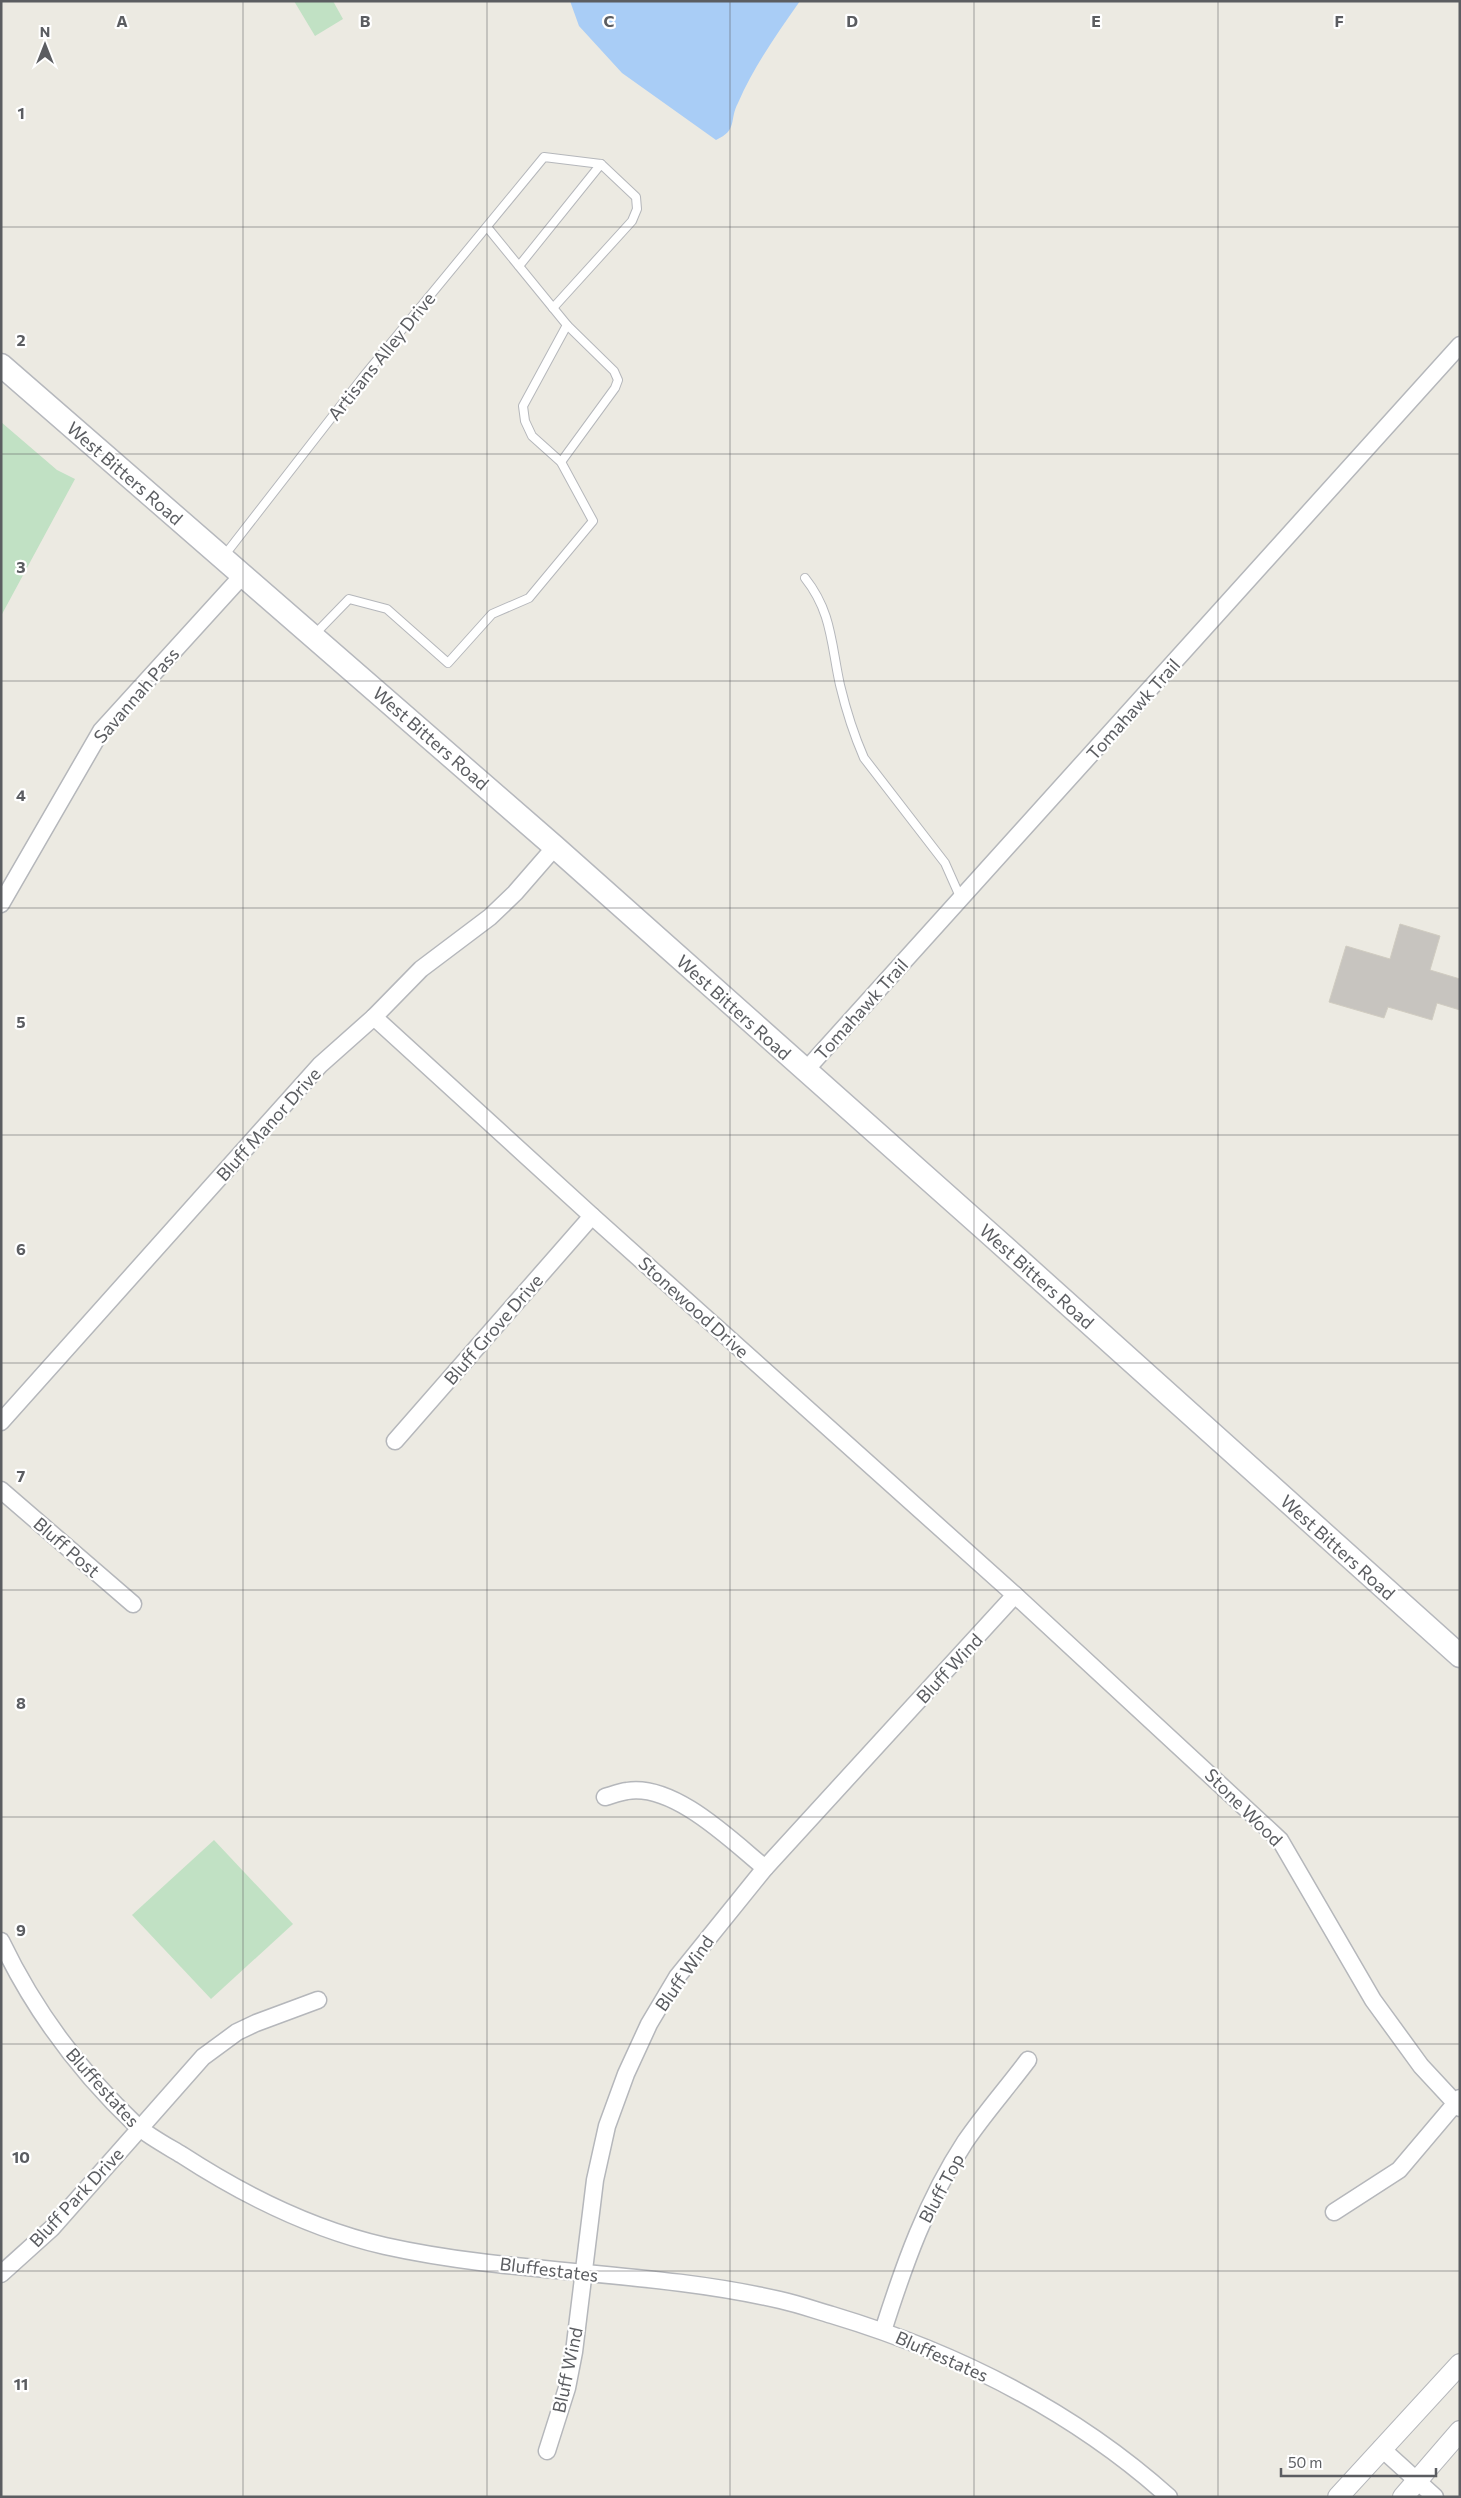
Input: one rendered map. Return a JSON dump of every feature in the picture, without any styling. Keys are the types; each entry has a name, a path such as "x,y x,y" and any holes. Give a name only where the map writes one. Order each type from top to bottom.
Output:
{"main road":[{"name":"West Bitters Road","path":"1,365 555,847 805,1071 998,1240 1460,1656"}],"street":[{"name":"Tomahawk Trail","path":"805,1071 1460,345"},
{"name":"Savannah Pass","path":"1,904 101,731 242,576"},
{"name":"Bluff Manor Drive","path":"1,1422 320,1065 374,1017 420,969 490,917 515,893 555,847"},
{"name":"Stonewood Drive","path":"374,1017 592,1216 1016,1595"},
{"name":"Bluff Grove Drive","path":"394,1441 592,1216"},
{"name":"Bluff Post","path":"1,1490 133,1604"},
{"name":"Bluff Wind","path":"547,2451 567,2388 574,2352 582,2273 595,2180 607,2126 626,2074 649,2024 677,1977 765,1868 1016,1595"},
{"name":"Stone Wood","path":"1016,1595 1280,1840 1373,2000 1421,2066 1458,2103"},
{"path":"605,1798 628,1791 651,1792 669,1799 711,1824 765,1868"},
{"name":"Bluffestates","path":"1,1941 14,1968 44,2018 79,2064 139,2128 222,2180 273,2208 328,2230 384,2246 442,2256 684,2283 782,2300 883,2330 969,2365 1056,2413 1154,2483 1169,2497"},
{"name":"Bluff Park Drive","path":"1,2274 52,2228 203,2057 237,2032 318,2000"},
{"name":"Bluff Top","path":"883,2330 904,2264 932,2202 965,2142 1028,2060"},
{"path":"1334,2212 1399,2170 1458,2103"},
{"path":"1338,2497 1460,2364"},
{"path":"1404,2497 1460,2431"},
{"path":"1381,2448 1435,2497"}],"lane":[{"name":"Artisans Alley Drive","path":"222,558 363,377 544,157 601,164"},
{"path":"519,266 601,164 636,197 637,209 632,221 553,308"},
{"path":"487,227 553,308 614,371 618,380 615,388 561,462"},
{"path":"313,636 349,598 387,609 448,663 492,614 529,598 593,521 561,462 532,436 525,421 523,406 568,325"},
{"path":"805,578 818,593 826,611 840,685 855,738 864,758 946,863 961,899"}],"green space":[{"path":"294,1 333,1 343,19 315,36"},
{"path":"1,422 57,470 75,479 1,616"},
{"path":"214,1840 293,1924 211,1999 132,1915"}],"water":[{"path":"570,1 800,1 766,50 751,76 735,109 730,128 723,136 716,140 622,73 579,26"}],"building":[{"path":"1400,924 1440,936 1430,970 1460,979 1460,1010 1437,1003 1432,1020 1388,1007 1384,1018 1329,1002 1346,946 1390,959"}]}
